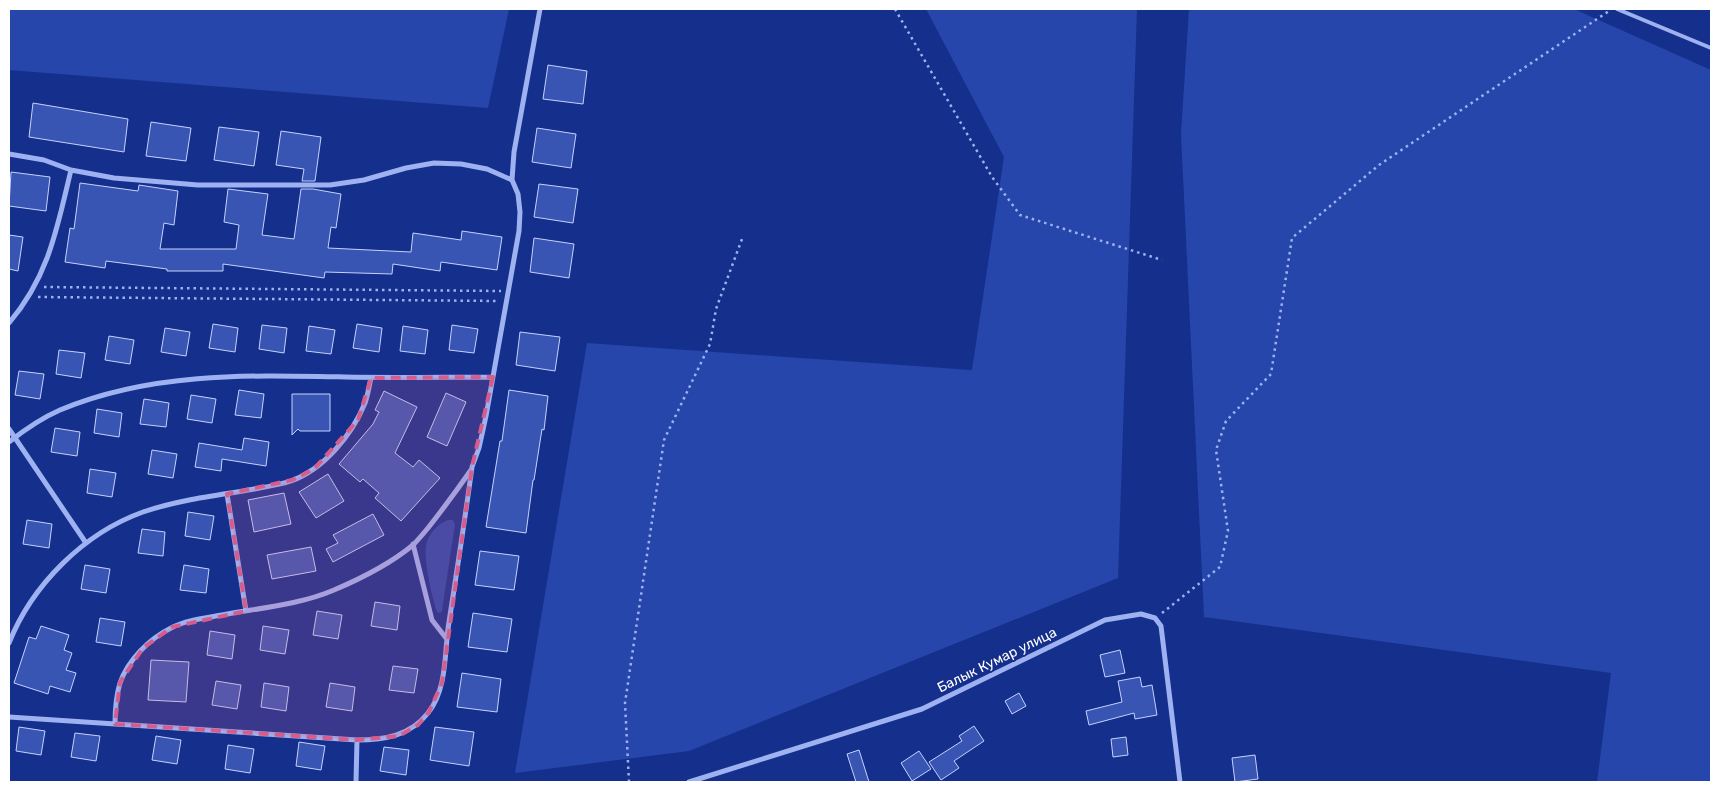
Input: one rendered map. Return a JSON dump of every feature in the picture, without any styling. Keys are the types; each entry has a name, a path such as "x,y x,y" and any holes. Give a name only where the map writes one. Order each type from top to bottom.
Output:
{"street":[{"path":"9,717 377,740 399,736 418,724 429,712 437,699 442,683 446,638 472,467 479,448 519,231 520,212 518,194 512,180 514,152 540,9"},
{"path":"9,154 44,160 71,170 114,178 174,184 330,185 364,180 406,168 434,163 461,164 487,169 512,180"},
{"path":"9,323 35,287 48,257 71,170"},
{"path":"9,442 59,410 103,395 149,384 196,378 241,376 493,377"},
{"path":"9,643 14,629 28,605 62,565 86,543 112,527 142,512 175,503 292,480 314,469 329,456 358,420 366,401 371,378"},
{"path":"9,429 86,543"},
{"path":"115,724 120,682 129,666 143,648 158,636 172,627 196,620 298,601 331,591 368,574 413,544 454,496 472,467"},
{"path":"227,494 246,611"},
{"path":"413,544 432,620 446,638"},
{"name":"Балык Кумар улица","path":"689,782 922,709 1105,620 1141,614 1155,618"},
{"path":"1155,618 1161,626 1180,782"},
{"path":"356,782 357,740"}],"lane":[{"path":"1617,9 1711,48"}],"path":[{"path":"895,9 992,176 1020,215 1162,260"},
{"path":"1155,618 1220,566 1228,531 1216,450 1226,421 1271,374 1292,238 1379,165 1612,9"},
{"path":"629,782 626,703 664,440 710,344 716,310 742,239"},
{"path":"35,287 508,291"},
{"path":"29,297 506,301"}],"highlighted area":[{"path":"493,377 472,467 442,683 429,712 418,725 399,736 357,740 115,724 120,682 143,648 172,627 246,611 227,494 292,480 314,469 358,420 371,378"}],"shaded area":[{"path":"9,9 509,9 488,108 9,70"},
{"path":"926,9 1137,9 1118,578 689,751 515,773 587,343 972,370 1004,157"},
{"path":"1189,9 1574,9 1711,70 1711,782 1597,782 1611,673 1204,617 1181,134"},
{"path":"448,520 453,520 455,524 442,611 440,613 437,612 430,587 426,548 428,538 435,528"}],"building":[{"path":"548,65 587,71 583,104 543,99"},
{"path":"33,103 128,119 124,152 29,137"},
{"path":"151,122 191,128 186,161 146,156"},
{"path":"219,127 259,132 254,166 214,160"},
{"path":"537,128 576,134 571,168 532,162"},
{"path":"281,131 321,137 315,181 302,181 304,169 276,165"},
{"path":"11,172 50,177 46,211 9,206"},
{"path":"80,183 138,191 139,185 178,191 174,225 164,223 160,249 236,249 239,225 224,222 228,189 268,194 262,235 294,239 301,189 313,189 341,194 336,228 331,227 328,248 411,252 413,233 461,240 462,231 502,237 497,270 441,262 440,271 393,264 392,274 325,272 324,278 223,264 223,271 167,271 167,269 106,261 105,268 65,262 70,228 74,229"},
{"path":"539,184 578,189 573,223 534,217"},
{"path":"9,235 23,237 18,271 9,269"},
{"path":"534,238 574,244 569,278 530,272"},
{"path":"213,324 238,328 235,352 209,348"},
{"path":"357,324 382,328 379,352 353,348"},
{"path":"262,325 287,328 284,353 259,349"},
{"path":"452,325 478,329 474,353 449,350"},
{"path":"309,326 335,330 331,354 306,351"},
{"path":"403,326 428,330 425,354 400,351"},
{"path":"165,328 190,332 186,356 161,352"},
{"path":"520,332 560,337 555,371 516,365"},
{"path":"109,336 134,340 130,364 105,360"},
{"path":"59,350 85,353 81,378 56,374"},
{"path":"19,371 44,374 40,399 15,395"},
{"path":"239,390 264,394 261,418 235,415"},
{"path":"509,390 548,396 526,533 486,527 500,441 502,441"},
{"path":"384,391 417,407 395,453 413,467 419,460 440,478 401,521 375,498 379,493 363,479 360,482 339,464 373,424 379,412 375,410"},
{"path":"446,393 466,402 447,446 427,437"},
{"path":"292,394 330,394 330,431 300,431 298,429 292,435"},
{"path":"191,395 216,399 212,423 187,419"},
{"path":"144,399 169,403 166,427 140,424"},
{"path":"97,409 122,413 119,437 94,433"},
{"path":"55,428 80,432 77,456 51,452"},
{"path":"244,438 269,442 266,466 222,459 221,471 195,467 199,443 242,450"},
{"path":"152,450 177,454 173,478 148,474"},
{"path":"90,469 116,473 112,497 87,493"},
{"path":"328,474 344,501 316,518 299,492"},
{"path":"284,493 291,524 254,532 248,500"},
{"path":"188,512 214,516 210,540 185,536"},
{"path":"373,514 384,535 333,562 326,549 338,543 333,535"},
{"path":"27,520 52,524 49,548 23,544"},
{"path":"142,529 165,532 163,556 138,553"},
{"path":"311,547 316,571 272,579 267,555"},
{"path":"480,551 519,556 514,590 475,585"},
{"path":"85,565 110,569 106,593 81,589"},
{"path":"184,565 209,569 206,593 180,590"},
{"path":"375,602 400,606 397,630 371,626"},
{"path":"317,611 342,615 338,639 313,635"},
{"path":"473,613 512,619 507,652 468,647"},
{"path":"100,618 125,622 121,646 96,642"},
{"path":"41,626 69,635 64,650 72,653 66,670 76,673 70,692 50,686 48,694 14,683 29,637 36,639"},
{"path":"263,626 289,630 285,654 260,650"},
{"path":"210,631 235,635 232,659 207,655"},
{"path":"1120,650 1125,673 1105,677 1100,655"},
{"path":"151,660 189,662 186,702 148,700"},
{"path":"393,666 418,669 414,693 389,690"},
{"path":"462,673 501,679 497,712 457,707"},
{"path":"1140,677 1142,687 1152,685 1157,715 1135,719 1134,713 1089,725 1086,711 1122,702 1118,681"},
{"path":"216,681 241,685 237,709 212,705"},
{"path":"264,683 289,687 286,711 261,707"},
{"path":"330,683 355,687 352,711 326,707"},
{"path":"1019,693 1026,706 1012,714 1005,701"},
{"path":"974,726 984,741 954,761 959,768 941,780 929,762 962,741 959,736"},
{"path":"19,727 45,731 41,755 16,751"},
{"path":"435,727 474,732 469,766 430,760"},
{"path":"75,733 100,736 96,761 71,757"},
{"path":"156,736 181,740 177,764 152,760"},
{"path":"1126,737 1128,755 1113,757 1111,739"},
{"path":"299,742 325,746 321,770 296,766"},
{"path":"228,745 254,749 250,773 225,769"},
{"path":"384,747 409,750 406,775 380,771"},
{"path":"859,750 869,782 856,782 847,754"},
{"path":"919,751 931,769 912,781 901,763"},
{"path":"1255,755 1258,779 1235,782 1232,758"}]}
